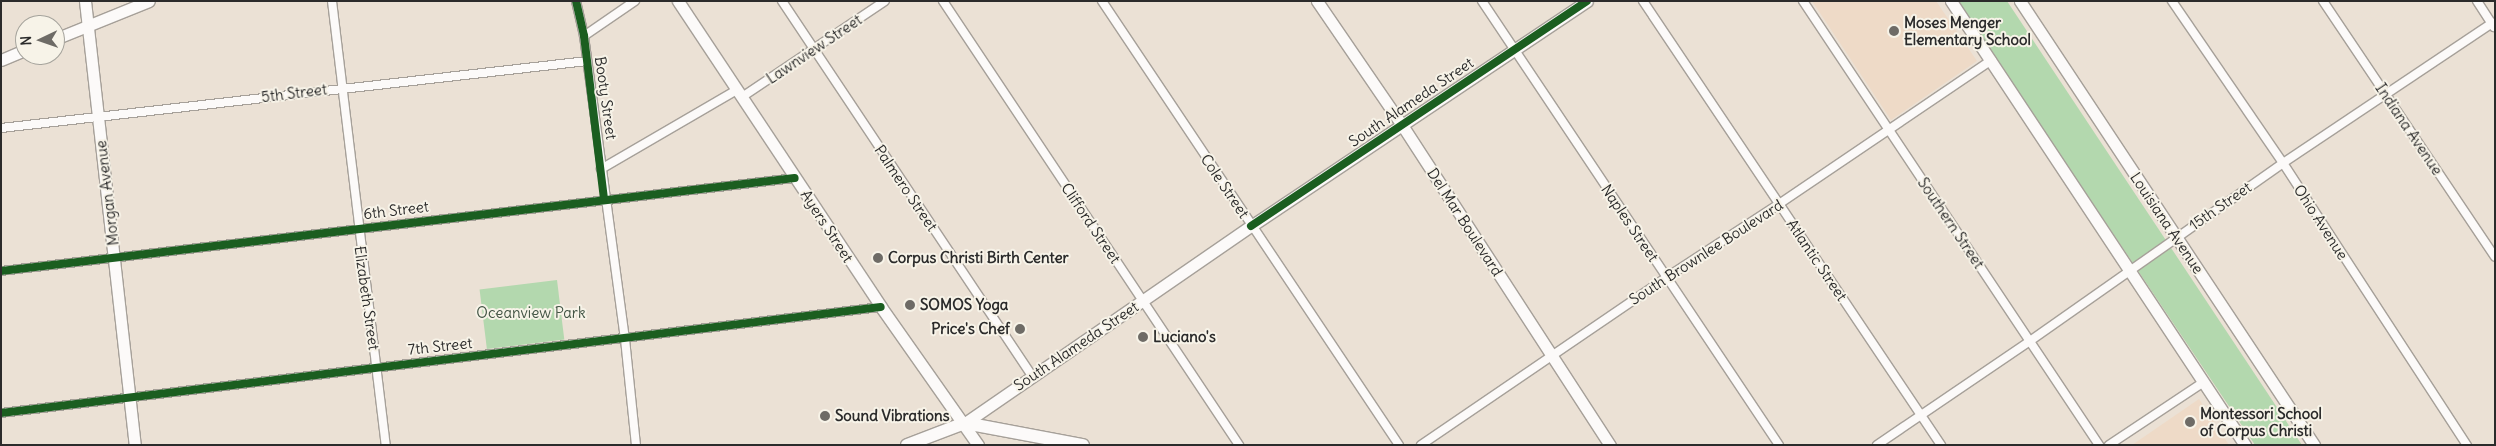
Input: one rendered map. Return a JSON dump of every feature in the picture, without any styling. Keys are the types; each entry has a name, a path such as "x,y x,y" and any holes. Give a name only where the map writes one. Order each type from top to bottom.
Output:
{"main road":[{"name":"Morgan Avenue","path":"85,1 135,445"},
{"path":"65,35 149,1"},
{"name":"Ayers Street","path":"678,1 881,308 965,423 978,445"},
{"name":"Del Mar Boulevard","path":"1317,1 1402,125 1610,445"},
{"name":"South Alameda Street","path":"965,423 1032,375 1251,226 1586,1"},
{"path":"1951,1 1992,60 2245,445"},
{"name":"Louisiana Avenue","path":"2020,1 2314,445"},
{"path":"1,60 15,54"},
{"path":"907,445 965,423 1083,445"}],"street":[{"name":"Elizabeth Street","path":"332,1 358,229 386,445"},
{"name":"Booty Street","path":"576,1 584,36 604,199 625,339 636,445"},
{"path":"584,36 635,1"},
{"name":"Palmero Street","path":"782,1 1032,375"},
{"name":"Lawnview Street","path":"601,169 814,50 886,1"},
{"name":"Clifford Street","path":"943,1 1239,445"},
{"name":"Cole Street","path":"1102,1 1399,445"},
{"name":"Naples Street","path":"1482,1 1779,445"},
{"name":"Atlantic Street","path":"1643,1 1941,445"},
{"name":"Southern Street","path":"1803,1 2099,445"},
{"name":"Ohio Avenue","path":"2172,1 2283,163 2467,445"},
{"name":"Indiana Avenue","path":"2323,1 2495,257"},
{"path":"2477,1 2494,25"},
{"name":"15th Street","path":"1877,445 2030,341 2283,163 2494,25"},
{"name":"South Brownlee Boulevard","path":"1421,445 1667,277 1992,60"},
{"name":"5th Street","path":"1,128 587,61"},
{"name":"6th Street","path":"1,271 795,178"},
{"name":"7th Street","path":"1,413 881,308"},
{"path":"2110,445 2204,382"}],"shaded area":[{"name":"Moses Menger Elementary School","path":"1812,1 1936,1 1977,61 1891,120"},
{"name":"Montessori School of Corpus Christi","path":"2199,399 2229,445 2132,445"}],"green space":[{"path":"1957,1 2007,1 2302,445 2255,445"},
{"name":"Oceanview Park","path":"557,280 564,340 487,349 480,290"}],"cycle path":[{"path":"576,1 584,36 604,199"},
{"path":"1251,226 1587,1"},
{"path":"1,271 795,178"},
{"path":"1,413 881,307"}],"place":[{"name":"Moses Menger Elementary School","path":"1894,31"},
{"name":"Corpus Christi Birth Center","path":"878,258"},
{"name":"SOMOS Yoga","path":"910,305"},
{"name":"Price's Chef","path":"1020,329"},
{"name":"Luciano's","path":"1143,337"},
{"name":"Sound Vibrations","path":"825,416"},
{"name":"Montessori School of Corpus Christi","path":"2190,422"}]}
